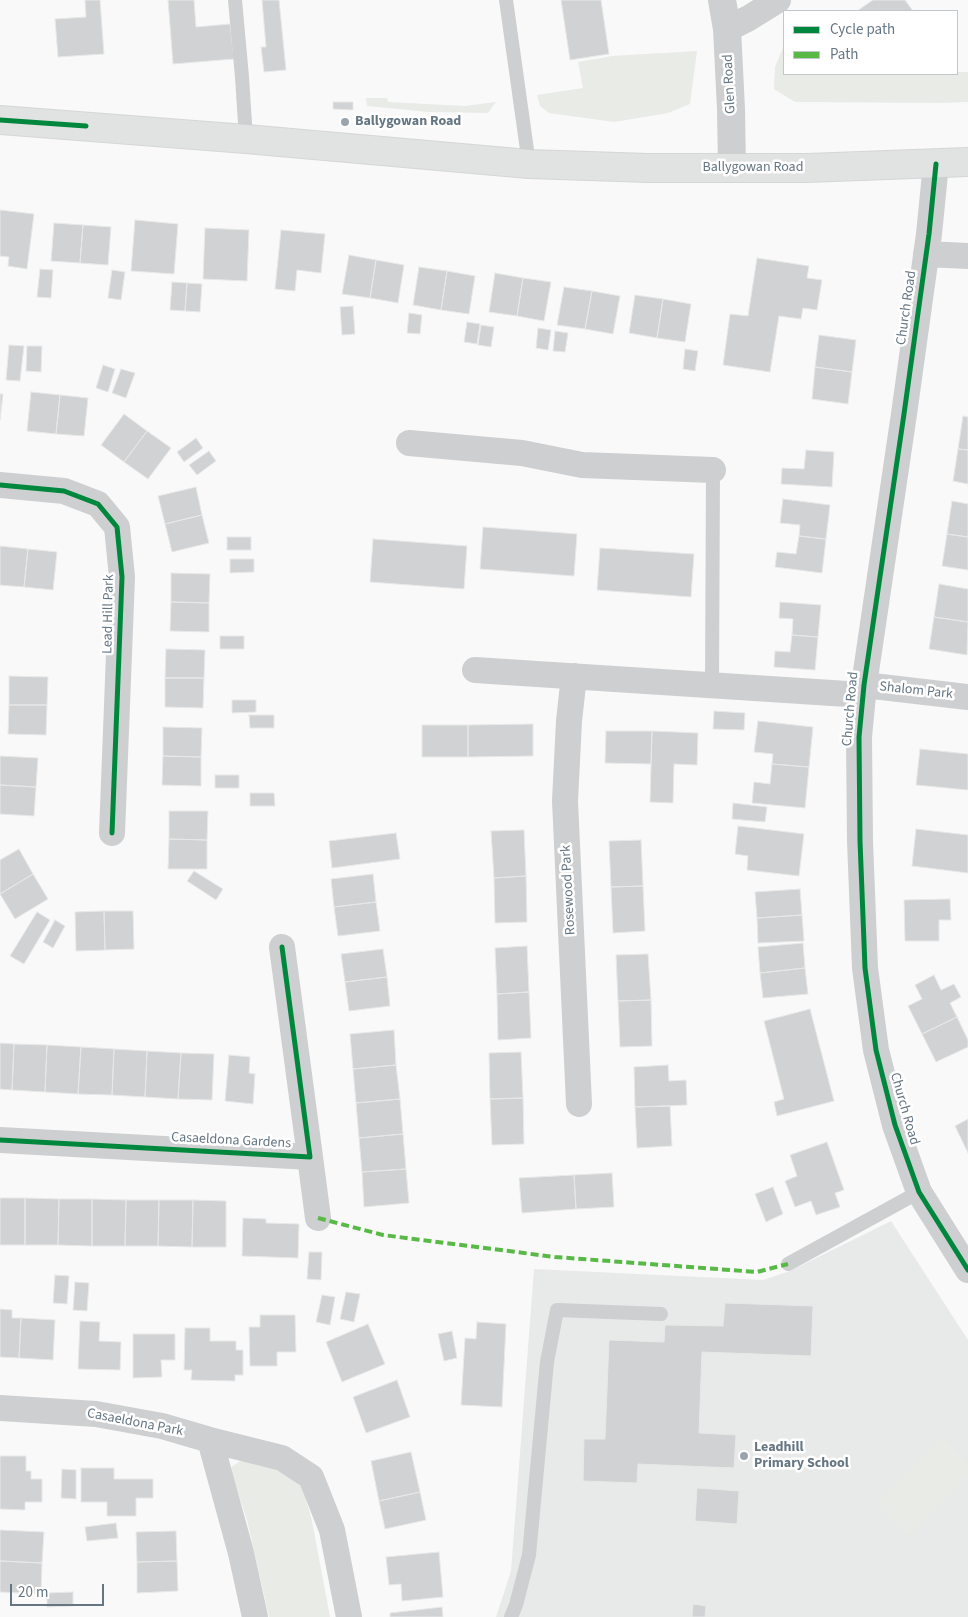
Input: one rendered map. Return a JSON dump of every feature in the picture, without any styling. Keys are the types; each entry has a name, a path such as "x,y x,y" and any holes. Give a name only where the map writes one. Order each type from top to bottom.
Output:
{"main road":[{"name":"Ballygowan Road","path":"0,120 529,164 648,168 807,168 968,162"}],"street":[{"name":"Glen Road","path":"722,0 727,29 732,109 732,168"},
{"path":"727,29 778,0"},
{"name":"Church Road","path":"936,164 926,254 863,690 858,737 864,968 876,1050 895,1125 919,1192 958,1234 968,1270"},
{"path":"926,254 968,256"},
{"path":"409,443 522,454 582,465 714,470"},
{"name":"Lead Hill Park","path":"0,485 64,491 98,504 116,528 122,577 112,833"},
{"path":"475,670 712,685 863,690"},
{"name":"Rosewood Park","path":"574,676 569,721 565,801 578,1104"},
{"name":"Shalom Park","path":"863,690 968,696"},
{"name":"Casaeldona Gardens","path":"282,947 318,1218"},
{"name":"Casaeldona Gardens","path":"0,1140 310,1157"},
{"name":"Casaeldona Park","path":"0,1408 96,1414 162,1426 282,1458 312,1477 332,1530 349,1617"},
{"path":"210,1440 241,1553 255,1617"}],"lane":[{"path":"235,0 246,139"},
{"path":"506,0 529,164"},
{"path":"712,685 714,470"},
{"path":"788,1264 919,1192"},
{"path":"511,1617 529,1555 547,1362 557,1310 661,1314"}],"shaded area":[{"path":"783,48 783,75 958,75 958,72 968,72 968,102 795,102 774,89 775,67"},
{"path":"697,51 690,104 668,113 614,122 549,113 540,106 537,95 583,88 578,62 612,56"},
{"path":"366,98 387,98 388,102 465,106 496,102 488,113 428,112 367,106"},
{"name":"Leadhill Primary School","path":"891,1221 968,1340 968,1617 496,1617 511,1571 534,1269 763,1280 790,1271"},
{"path":"940,1437 968,1464 968,1477 909,1537 875,1503"},
{"path":"242,1460 284,1471 302,1486 312,1521 330,1617 269,1617 247,1520 232,1475 231,1467"}],"building":[{"path":"85,0 100,0 104,54 58,57 55,19 86,17"},
{"path":"168,0 194,0 196,27 230,24 234,59 173,64"},
{"path":"262,0 279,0 286,70 264,72 261,47 266,47"},
{"path":"561,0 601,0 609,54 570,60"},
{"path":"873,0 905,0 912,10 858,10"},
{"path":"333,102 353,102 353,110 333,109"},
{"path":"0,210 34,214 27,269 8,266 9,257 0,256"},
{"path":"135,220 178,224 174,274 131,271"},
{"path":"54,223 83,225 80,263 51,261"},
{"path":"83,225 111,227 108,265 80,263"},
{"path":"205,228 249,230 247,281 203,279"},
{"path":"281,230 325,234 321,273 297,270 295,291 275,289"},
{"path":"349,255 376,260 370,298 342,294"},
{"path":"757,258 809,266 807,278 822,280 817,310 803,308 801,319 779,316 770,372 723,365 730,314 748,316"},
{"path":"376,260 404,265 398,303 370,298"},
{"path":"419,267 447,271 441,310 413,305"},
{"path":"40,269 53,270 51,298 37,297"},
{"path":"112,270 125,272 121,300 108,298"},
{"path":"447,271 475,276 469,314 441,310"},
{"path":"495,273 523,278 517,316 489,312"},
{"path":"523,278 551,282 544,321 517,316"},
{"path":"172,282 187,283 185,311 170,310"},
{"path":"187,283 202,284 200,312 185,311"},
{"path":"564,287 592,291 585,329 557,325"},
{"path":"592,291 620,296 613,334 585,329"},
{"path":"635,295 663,299 657,338 629,333"},
{"path":"663,299 691,304 685,342 657,338"},
{"path":"353,306 355,334 342,335 340,307"},
{"path":"409,313 422,315 420,334 407,333"},
{"path":"467,322 480,324 477,344 464,342"},
{"path":"481,325 494,327 491,347 478,345"},
{"path":"538,328 551,330 548,350 536,348"},
{"path":"555,331 568,333 565,352 553,351"},
{"path":"819,335 856,340 852,372 815,367"},
{"path":"9,345 24,346 20,381 6,380"},
{"path":"27,346 42,346 41,372 26,371"},
{"path":"685,349 698,351 695,371 683,369"},
{"path":"103,365 115,369 108,392 96,388"},
{"path":"815,367 852,372 848,404 812,399"},
{"path":"121,369 135,373 126,398 112,393"},
{"path":"31,392 60,395 56,434 27,431"},
{"path":"0,394 3,394 0,420"},
{"path":"60,395 88,398 84,436 56,434"},
{"path":"124,414 147,431 124,462 101,445"},
{"path":"963,416 968,417 968,450 958,449"},
{"path":"147,431 171,448 148,479 124,462"},
{"path":"196,438 203,448 184,462 177,452"},
{"path":"958,449 968,450 968,484 953,481"},
{"path":"806,450 834,452 832,487 781,484 782,468 804,469"},
{"path":"209,451 216,461 197,475 189,465"},
{"path":"196,487 202,515 165,524 158,496"},
{"path":"783,499 830,505 826,539 799,536 800,525 780,523"},
{"path":"952,501 968,504 968,537 947,534"},
{"path":"202,515 209,543 172,552 165,524"},
{"path":"483,527 577,534 574,576 480,569"},
{"path":"947,534 968,537 968,570 942,566"},
{"path":"799,536 826,539 822,573 775,567 777,552 796,554"},
{"path":"227,537 251,537 251,550 227,550"},
{"path":"373,539 467,546 464,589 370,582"},
{"path":"0,546 28,549 24,587 0,585"},
{"path":"600,548 694,554 691,597 597,590"},
{"path":"28,549 57,552 53,590 24,587"},
{"path":"230,559 254,559 254,572 230,573"},
{"path":"171,573 210,574 209,603 171,602"},
{"path":"939,584 968,589 968,622 934,617"},
{"path":"171,602 209,603 209,632 170,631"},
{"path":"780,602 821,605 818,637 792,635 793,619 779,618"},
{"path":"934,617 968,622 967,655 929,649"},
{"path":"792,635 818,637 815,670 774,667 775,651 790,652"},
{"path":"220,636 244,636 244,649 220,649"},
{"path":"166,649 205,650 204,678 165,678"},
{"path":"9,676 48,677 47,705 9,705"},
{"path":"165,678 204,678 203,708 165,707"},
{"path":"232,700 256,700 256,712 232,713"},
{"path":"9,705 47,705 46,735 8,734"},
{"path":"714,711 745,713 744,730 713,729"},
{"path":"249,715 274,715 274,728 250,728"},
{"path":"758,721 813,727 809,767 772,764 773,754 754,752"},
{"path":"533,724 533,756 468,757 468,725"},
{"path":"422,725 468,725 468,757 422,757"},
{"path":"163,727 202,728 201,757 163,756"},
{"path":"606,731 652,731 651,764 605,763"},
{"path":"652,731 698,733 697,765 674,764 673,803 650,802"},
{"path":"920,749 968,754 968,790 916,785"},
{"path":"0,756 38,758 36,787 0,785"},
{"path":"163,756 201,757 201,786 162,785"},
{"path":"772,764 809,767 805,808 752,803 754,782 770,784"},
{"path":"215,775 239,775 239,788 215,788"},
{"path":"0,785 36,787 34,816 0,814"},
{"path":"250,793 274,793 275,806 250,806"},
{"path":"733,803 767,807 765,822 732,819"},
{"path":"169,811 208,811 207,840 169,839"},
{"path":"738,826 804,834 799,876 747,870 748,856 735,854"},
{"path":"916,829 968,835 968,873 912,866"},
{"path":"524,830 526,876 494,878 491,831"},
{"path":"396,833 400,859 332,868 329,841"},
{"path":"169,839 207,840 207,869 168,869"},
{"path":"641,840 643,886 611,887 609,841"},
{"path":"19,849 33,874 0,894 0,860"},
{"path":"194,871 223,889 216,900 187,881"},
{"path":"33,874 48,899 15,919 0,894"},
{"path":"373,874 376,902 334,907 331,879"},
{"path":"526,876 527,922 495,923 494,878"},
{"path":"643,886 645,931 613,933 611,887"},
{"path":"800,889 802,915 757,918 755,892"},
{"path":"950,899 951,920 939,920 939,941 905,941 904,900"},
{"path":"376,902 380,931 338,936 334,907"},
{"path":"104,911 133,911 134,949 105,950"},
{"path":"104,911 105,950 76,951 75,912"},
{"path":"37,912 50,920 24,964 10,956"},
{"path":"802,915 804,941 758,943 757,918"},
{"path":"55,920 65,926 53,948 43,942"},
{"path":"803,943 805,968 760,973 758,947"},
{"path":"527,946 529,992 497,994 495,948"},
{"path":"383,949 387,977 345,982 341,954"},
{"path":"648,954 651,1000 618,1001 616,955"},
{"path":"805,968 808,994 763,998 760,973"},
{"path":"934,975 941,990 954,984 961,997 950,1003 957,1017 922,1034 908,1006 922,999 915,985"},
{"path":"387,977 390,1006 349,1011 345,982"},
{"path":"529,992 531,1038 498,1040 497,994"},
{"path":"651,1000 652,1046 620,1047 618,1001"},
{"path":"810,1009 834,1101 777,1116 774,1102 784,1099 764,1021"},
{"path":"957,1017 968,1040 968,1047 936,1062 922,1034"},
{"path":"394,1030 396,1065 353,1069 350,1034"},
{"path":"0,1043 14,1044 12,1090 0,1089"},
{"path":"14,1044 47,1045 45,1092 12,1090"},
{"path":"47,1045 81,1047 78,1094 45,1092"},
{"path":"81,1047 114,1049 112,1095 78,1094"},
{"path":"114,1049 147,1051 145,1097 112,1095"},
{"path":"147,1051 181,1053 178,1099 145,1097"},
{"path":"521,1052 523,1098 490,1099 489,1053"},
{"path":"181,1053 214,1054 212,1100 178,1099"},
{"path":"229,1055 250,1057 249,1073 255,1074 253,1104 225,1101"},
{"path":"396,1065 400,1099 356,1103 353,1069"},
{"path":"668,1065 669,1081 686,1080 687,1105 635,1107 634,1067"},
{"path":"523,1098 524,1144 492,1145 490,1099"},
{"path":"400,1099 403,1134 359,1138 356,1103"},
{"path":"670,1106 672,1146 637,1148 635,1107"},
{"path":"968,1119 968,1153 955,1126"},
{"path":"403,1134 406,1169 362,1172 359,1138"},
{"path":"827,1142 844,1190 835,1193 840,1207 816,1215 811,1201 795,1207 785,1181 797,1176 790,1155"},
{"path":"406,1169 409,1203 364,1207 362,1172"},
{"path":"612,1173 614,1207 576,1209 574,1175"},
{"path":"574,1175 576,1209 522,1213 519,1178"},
{"path":"773,1187 783,1214 766,1222 755,1194"},
{"path":"0,1198 25,1198 25,1245 0,1245"},
{"path":"25,1198 59,1199 58,1245 25,1245"},
{"path":"59,1199 92,1199 92,1246 58,1245"},
{"path":"92,1199 126,1200 125,1246 92,1246"},
{"path":"126,1200 159,1200 158,1246 125,1246"},
{"path":"159,1200 193,1200 192,1247 158,1246"},
{"path":"193,1200 226,1201 226,1247 192,1247"},
{"path":"243,1218 266,1219 266,1223 299,1224 298,1258 242,1256"},
{"path":"309,1252 322,1252 321,1280 307,1279"},
{"path":"55,1275 69,1276 67,1304 53,1303"},
{"path":"75,1282 89,1283 87,1311 73,1310"},
{"path":"346,1292 360,1294 354,1322 340,1319"},
{"path":"322,1295 335,1297 330,1325 316,1322"},
{"path":"725,1303 813,1306 811,1356 702,1352 699,1433 736,1435 734,1468 638,1464 637,1483 583,1481 584,1439 605,1439 609,1340 664,1342 665,1325 723,1326"},
{"path":"0,1309 12,1310 12,1318 21,1318 19,1358 0,1357"},
{"path":"260,1315 295,1315 296,1352 277,1352 277,1366 250,1366 249,1327 260,1327"},
{"path":"21,1318 55,1320 53,1360 19,1358"},
{"path":"80,1321 100,1322 99,1341 121,1342 120,1370 78,1369"},
{"path":"477,1322 506,1324 502,1407 461,1405 465,1338 476,1339"},
{"path":"368,1324 385,1364 342,1382 326,1342"},
{"path":"185,1328 210,1328 210,1341 236,1341 236,1350 243,1350 243,1375 235,1375 235,1381 191,1380 192,1370 184,1370"},
{"path":"452,1331 457,1358 444,1361 438,1334"},
{"path":"133,1334 175,1334 175,1360 161,1360 162,1377 133,1378"},
{"path":"397,1380 410,1417 366,1433 353,1397"},
{"path":"411,1452 420,1492 379,1501 371,1461"},
{"path":"0,1456 26,1456 26,1471 31,1471 31,1479 42,1479 42,1502 25,1502 25,1510 0,1509"},
{"path":"81,1468 114,1468 114,1479 153,1479 153,1498 136,1498 136,1516 107,1516 107,1502 81,1502"},
{"path":"62,1469 76,1470 76,1499 61,1498"},
{"path":"697,1488 739,1491 737,1524 695,1521"},
{"path":"420,1492 426,1520 385,1529 379,1501"},
{"path":"116,1523 118,1538 87,1541 85,1527"},
{"path":"0,1530 44,1532 42,1563 0,1561"},
{"path":"176,1531 177,1561 137,1562 136,1532"},
{"path":"439,1552 443,1597 402,1601 401,1584 389,1585 386,1557"},
{"path":"0,1561 42,1563 41,1594 0,1592"},
{"path":"177,1561 178,1591 137,1593 137,1562"},
{"path":"73,1592 73,1606 47,1607 47,1593"},
{"path":"693,1604 706,1606 705,1617 692,1617"},
{"path":"442,1607 443,1617 390,1617 390,1613"}],"marked path":[{"path":"318,1218 383,1235 555,1257 757,1272 788,1264"}],"cycle path":[{"path":"0,120 86,126"},
{"path":"936,164 929,234 864,685 859,737 860,841 865,968 876,1050 895,1125 919,1192 968,1270"},
{"path":"0,485 64,491 98,504 117,527 122,577 112,833"},
{"path":"0,1140 310,1157 282,947"}],"place":[{"name":"Ballygowan Road","path":"345,122"},
{"name":"Leadhill Primary School","path":"744,1456"}]}
